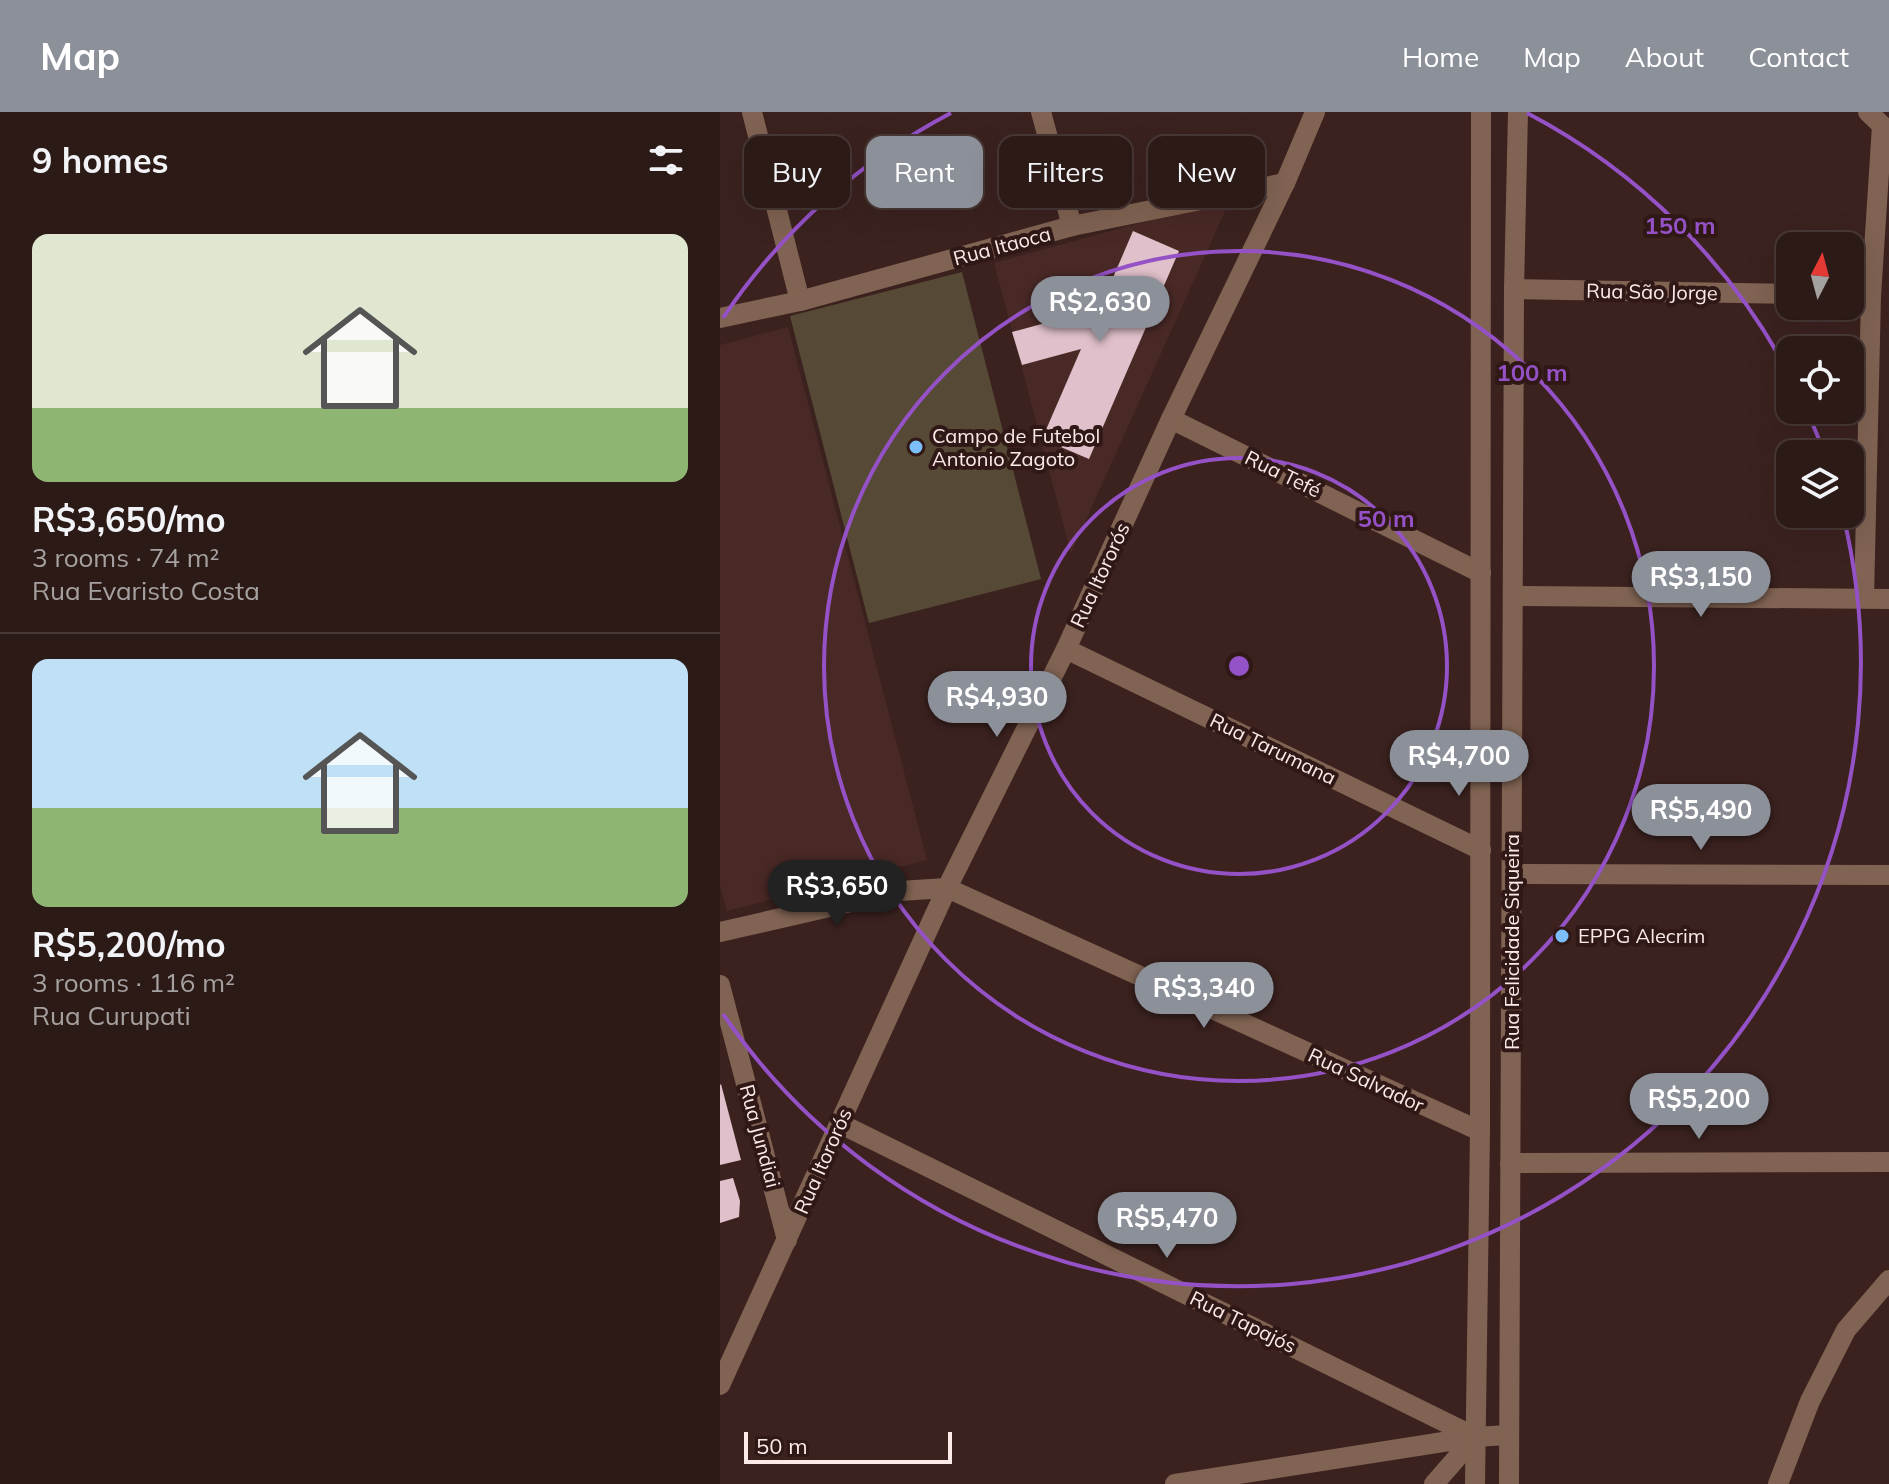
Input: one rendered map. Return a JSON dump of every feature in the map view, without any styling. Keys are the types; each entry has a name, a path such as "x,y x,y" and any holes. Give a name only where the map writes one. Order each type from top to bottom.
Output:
{"street":[{"path":"752,112 800,301"},
{"path":"1041,112 1072,226"},
{"name":"Rua Felicidade Siqueira","path":"1475,1484 1480,1131 1481,112"},
{"name":"Rua Felicidade Siqueira","path":"1509,1484 1514,289 1518,112"},
{"name":"Rua Itororós","path":"720,1385 947,888 1066,649 1171,419 1285,183 1311,116"},
{"path":"1864,259 1879,123"},
{"name":"Rua Itaoca","path":"720,318 800,301 1072,226 1285,183"},
{"name":"Rua São Jorge","path":"1514,289 1776,294"},
{"path":"1860,320 1864,598"},
{"name":"Rua Tefé","path":"1171,419 1481,573"},
{"path":"1513,596 1889,599"},
{"name":"Rua Tarumana","path":"1066,649 1481,850"},
{"path":"1513,874 1889,875"},
{"path":"720,932 899,891 947,888"},
{"name":"Rua Salvador","path":"947,888 1480,1131"},
{"name":"Rua Jundiai","path":"720,985 787,1240"},
{"name":"Rua Tapajós","path":"839,1123 1475,1437"},
{"path":"1510,1163 1889,1162"},
{"path":"1778,1484 1810,1401 1846,1330 1889,1280"},
{"path":"1175,1484 1475,1437 1508,1435"},
{"path":"1434,1484 1475,1437"}],"shaded area":[{"path":"1195,208 1226,208 1071,553 994,263"},
{"name":"Campo de Futebol Antonio Zagoto","path":"962,272 1041,579 869,623 790,316"},
{"path":"788,327 927,860 727,911 720,885 720,345"}],"building":[{"path":"1133,231 1179,251 1089,459 1042,439 1081,349 1022,365 1012,332 1100,308"},
{"path":"720,1085 741,1160 720,1165"},
{"path":"733,1178 740,1201 739,1217 720,1223 720,1181"}],"place":[{"name":"Campo de Futebol Antonio Zagoto","path":"916,447"},
{"name":"EPPG Alecrim","path":"1562,936"}]}
